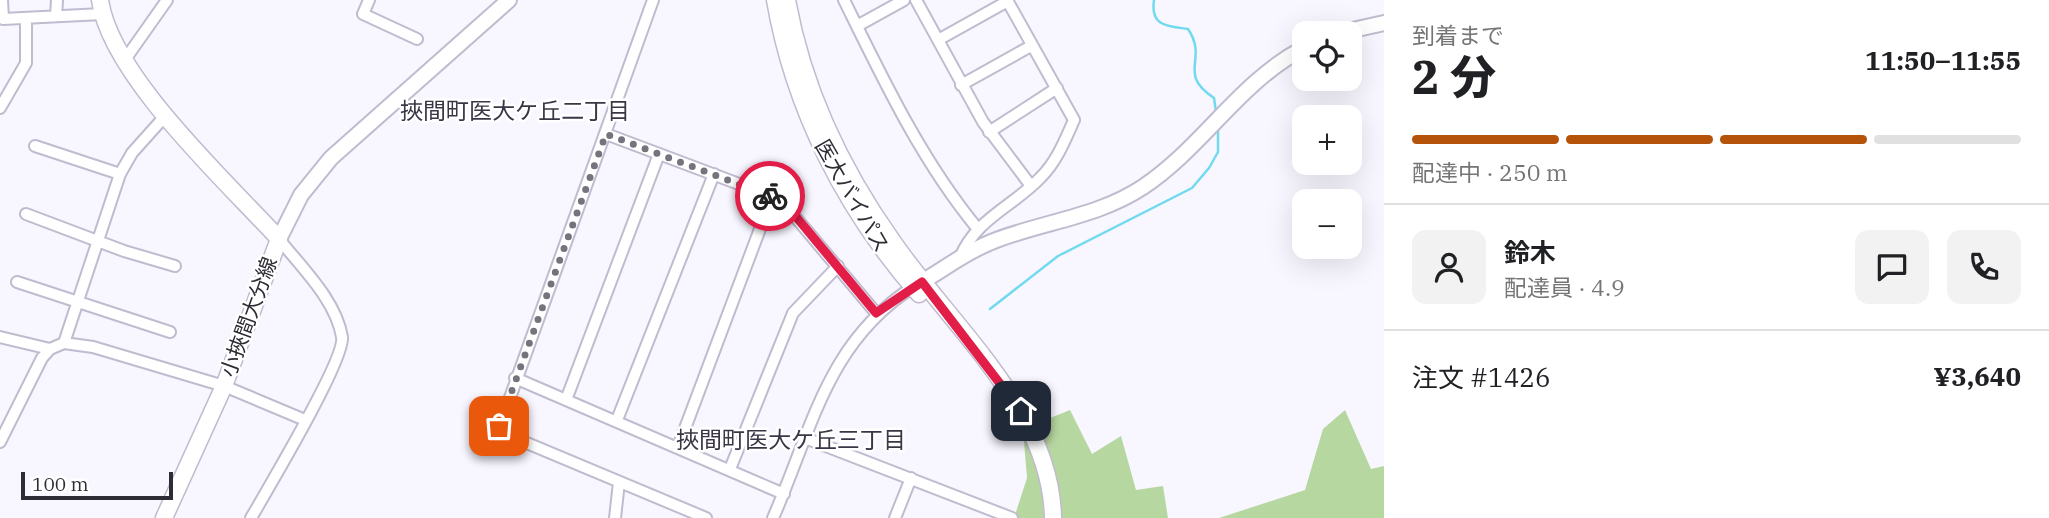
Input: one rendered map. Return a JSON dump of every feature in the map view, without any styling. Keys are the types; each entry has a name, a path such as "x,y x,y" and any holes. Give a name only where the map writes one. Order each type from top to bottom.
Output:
{"main road":[{"name":"医大バイパス","path":"775,0 791,68 819,139 863,221 984,361 1033,432 1049,479 1053,518"},
{"name":"医大バイパス","path":"787,0 800,57 830,136 917,284"},
{"name":"小挾間大分線","path":"101,7 124,61 166,115 279,239 224,386 164,518"}],"street":[{"path":"2,0 3,19 56,16 101,7"},
{"path":"56,16 57,0"},
{"path":"124,61 167,0"},
{"path":"369,0 363,14 417,39"},
{"path":"251,518 305,420 343,340 338,323 325,299 279,239 301,195 331,158 509,0"},
{"path":"653,0 498,431 706,518"},
{"path":"844,0 936,174 977,228"},
{"path":"857,26 904,0"},
{"path":"916,0 989,132 1031,186"},
{"path":"938,40 1007,0 1074,120 1053,164 1031,186 977,228 966,243 960,258"},
{"path":"0,108 26,63 26,18"},
{"path":"1362,28 1384,23"},
{"path":"961,85 1031,46"},
{"path":"773,518 827,381 853,341 876,313 960,258 997,240 1096,211 1136,191 1178,159 1262,74 1292,55"},
{"path":"989,132 1057,88"},
{"path":"64,343 120,174 132,153 166,115"},
{"path":"606,134 772,197 788,207 876,313"},
{"path":"35,146 120,174"},
{"path":"566,400 660,154"},
{"path":"617,420 714,174"},
{"path":"678,447 772,197"},
{"path":"26,214 99,239 124,251 175,266"},
{"path":"730,469 793,313 838,266"},
{"path":"17,282 170,332"},
{"path":"0,337 50,349"},
{"path":"0,442 27,385 50,349 64,343 93,347 224,386 305,420"},
{"path":"515,378 730,469 783,495"},
{"path":"805,438 1012,518"},
{"path":"895,518 911,478"},
{"path":"615,518 619,482"}],"green space":[{"path":"1070,410 1092,454 1121,436 1136,490 1163,486 1168,518 1014,518 1027,478 1023,429"},
{"path":"1345,410 1371,469 1384,466 1384,518 1219,518 1305,490 1323,429"}],"waterway":[{"path":"1154,0 1153,9 1162,24 1188,29 1196,49 1197,81 1214,98 1216,112"},
{"path":"990,309 1058,256 1192,188 1218,152 1218,125"}],"way so far":[{"path":"499,426 606,134 770,196"}],"district":[{"name":"挾間町医大ケ丘二丁目","path":"515,111"},
{"name":"挾間町医大ケ丘三丁目","path":"791,440"}],"route":[{"path":"770,196 788,207 876,313 922,282 1021,411"}]}
